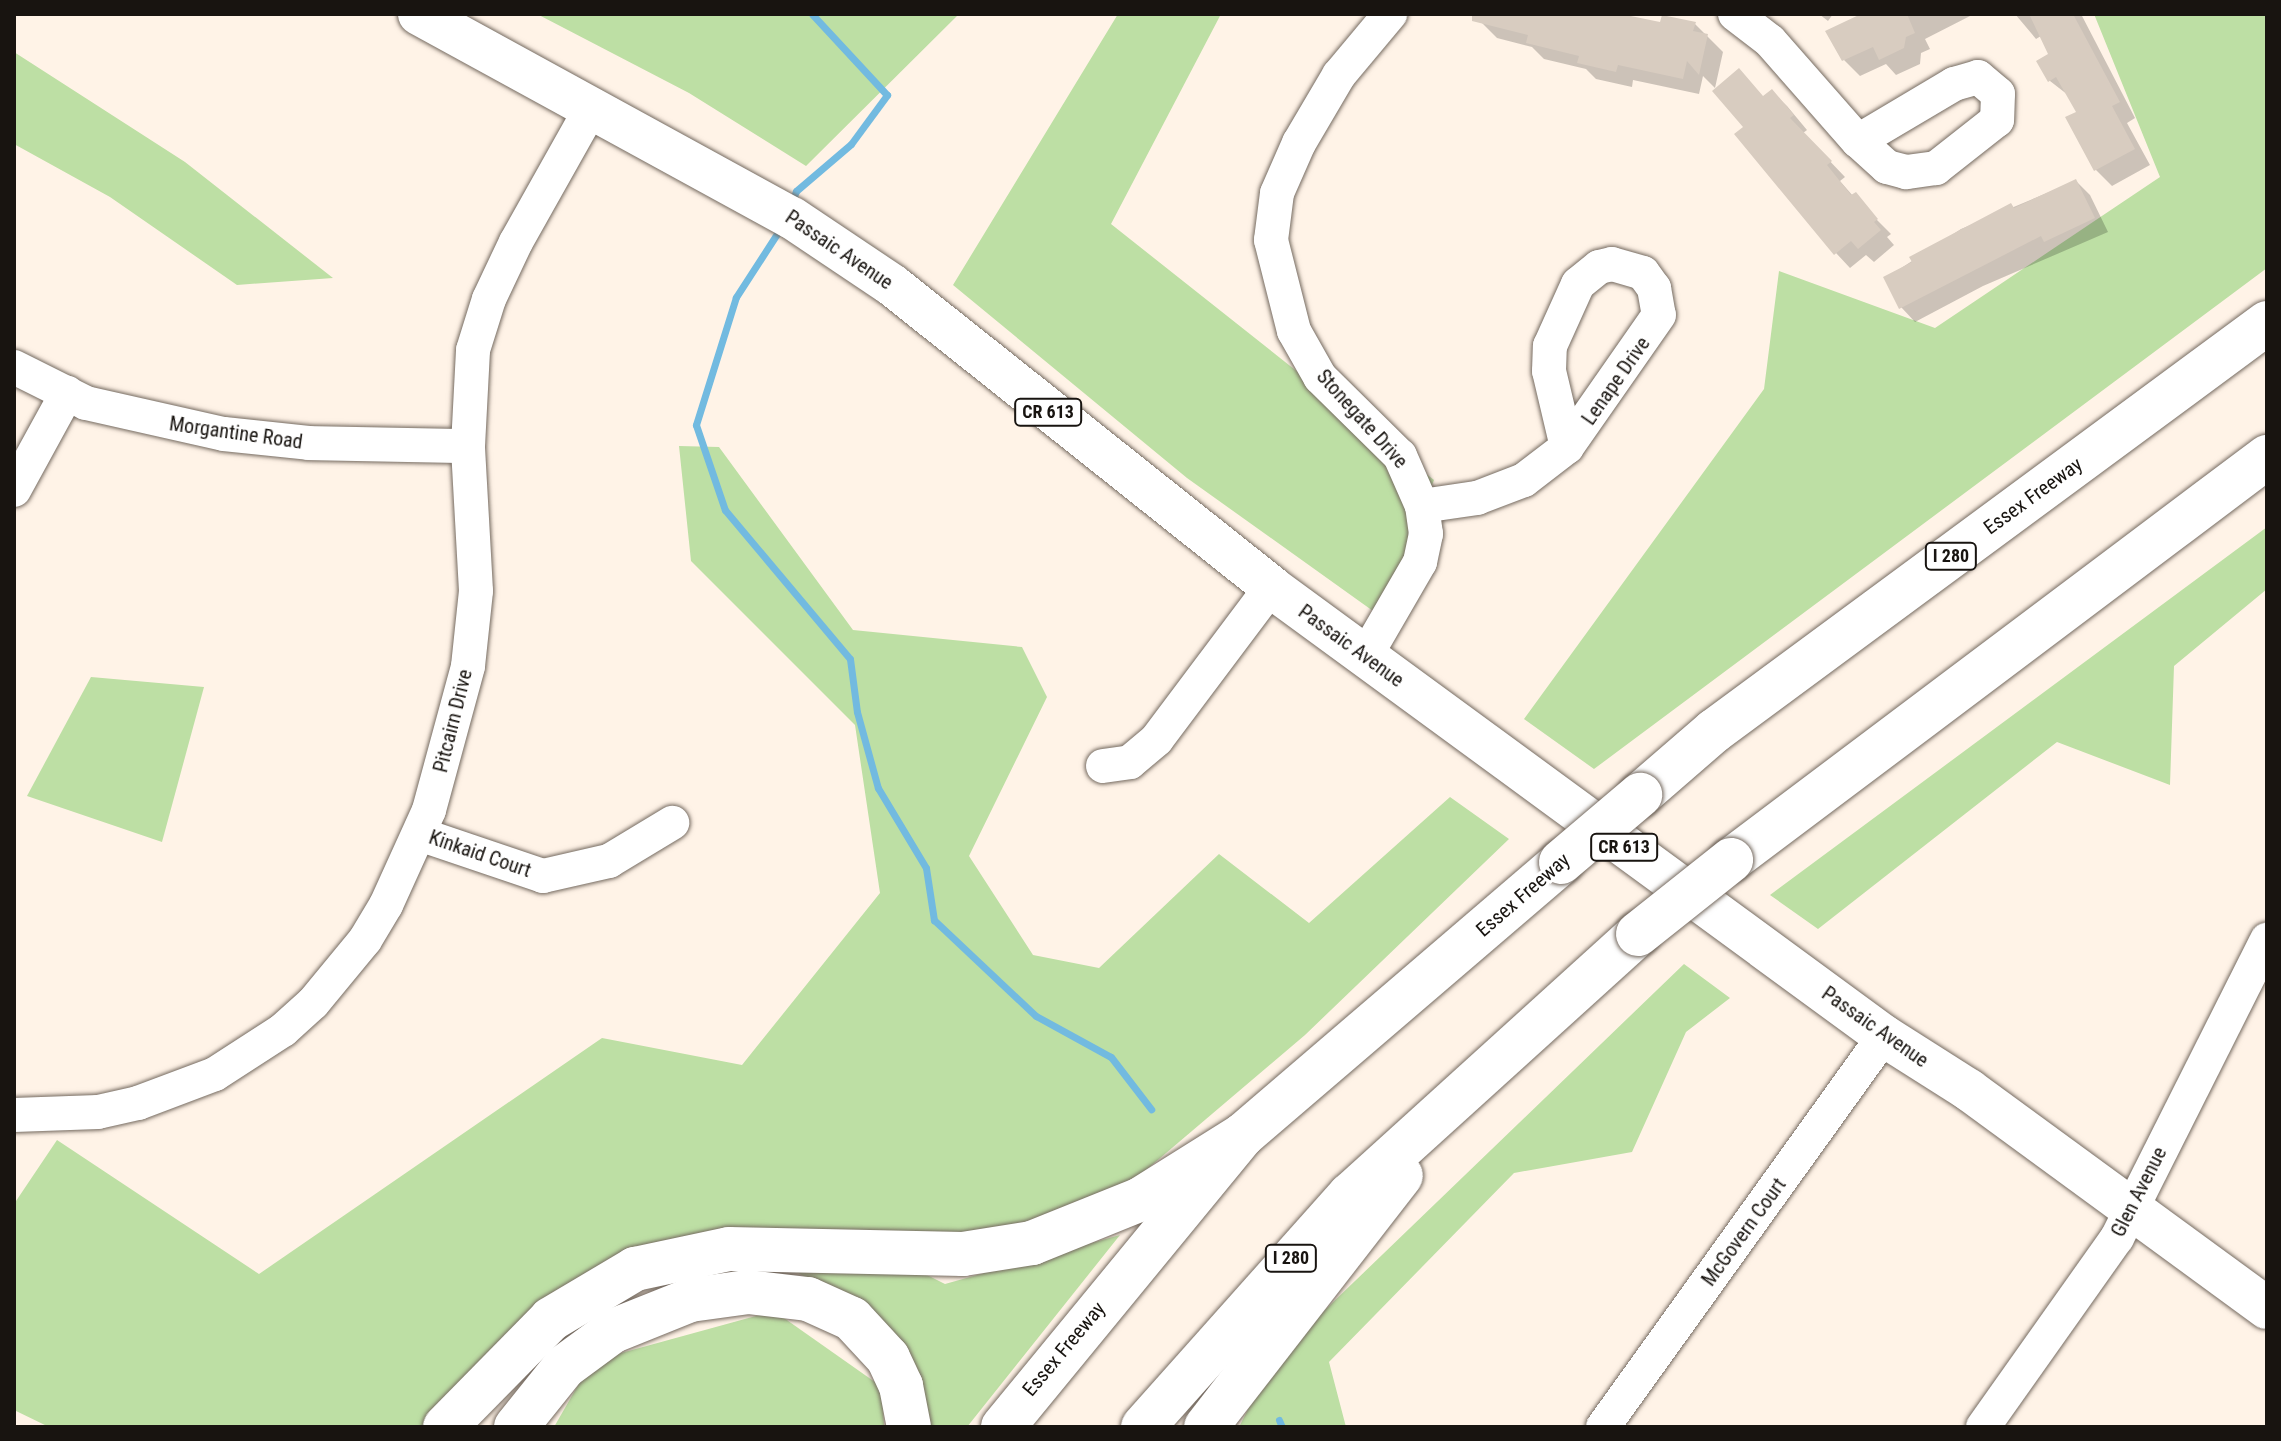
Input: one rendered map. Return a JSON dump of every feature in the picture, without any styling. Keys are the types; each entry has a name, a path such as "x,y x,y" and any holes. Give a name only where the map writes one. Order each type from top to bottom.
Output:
{"highway":[{"name":"Essex Freeway","path":"1003,1427 1243,1135 1714,731 2267,323"},
{"name":"I 280","path":"1143,1427 1330,1217 1450,1101 1638,934 1731,860 2267,457"},
{"path":"1206,1427 1387,1198 1450,1101"},
{"path":"445,1427 551,1319 635,1269 729,1249 963,1254 1032,1243 1141,1199 1243,1135"},
{"path":"516,1427 564,1367 613,1331 690,1300 748,1292 808,1299 831,1306 862,1327 888,1358 901,1386 909,1427"}],"main road":[{"name":"Passaic Avenue","path":"419,14 593,105 782,212 892,285 1271,587 1365,657 1884,1036 2132,1207 2267,1308"}],"street":[{"name":"Stonegate Drive","path":"1365,657 1420,562 1426,534 1422,506 1400,456 1338,398 1313,365 1294,331 1271,240 1277,193 1299,143 1339,75 1390,14"},
{"path":"1735,14 1770,41 1858,141"},
{"name":"Pitcairn Drive","path":"14,1115 58,1116 138,1103 190,1085 250,1054 293,1021 341,973 386,905 419,834 452,739 468,666 476,591 468,446 473,350 489,299 593,105"},
{"name":"Lenape Drive","path":"1422,506 1477,498 1524,480 1567,447 1654,328 1659,315 1654,288 1631,266 1612,264 1587,274 1550,346 1549,371 1567,447"},
{"name":"Morgantine Road","path":"14,367 67,393 146,420 224,434 309,443 468,446"},
{"path":"14,490 67,393"},
{"path":"1103,766 1130,762 1157,739 1271,587"},
{"name":"Kinkaid Court","path":"419,834 543,876 609,861 672,823"},
{"name":"Glen Avenue","path":"1983,1427 2117,1238 2267,940"},
{"name":"McGovern Court","path":"1603,1427 1884,1036"}],"green space":[{"path":"537,14 959,14 806,166 689,93"},
{"path":"1118,14 1221,14 1111,224 1434,480 1380,616 1187,478 953,285"},
{"path":"2094,14 2267,14 2267,268 1594,769 1524,719 1764,389 1779,271 1935,328 2160,177"},
{"path":"14,52 185,162 333,278 237,285 110,197 14,144"},
{"path":"679,446 719,447 853,630 1022,647 1047,697 969,856 1033,955 1099,968 1219,854 1309,923 1450,797 1509,839 1305,1035 1119,1193 976,1240 762,1232 528,1317 423,1427 49,1427 14,1410 14,1204 57,1140 259,1274 602,1038 742,1065 880,893 855,725 691,561"},
{"path":"2267,527 2267,589 2174,666 2170,785 2057,742 1818,929 1770,895"},
{"path":"91,677 204,687 162,842 27,796"},
{"path":"1684,964 1730,998 1686,1032 1632,1152 1514,1173 1329,1362 1346,1427 1239,1427 1273,1360"},
{"path":"1120,1235 967,1427 920,1427 842,1298 779,1262 917,1270 945,1284"},
{"path":"774,1311 882,1387 884,1427 554,1427 592,1361"}],"building":[{"path":"1472,14 1621,14 1660,22 1662,15 1696,22 1693,31 1708,34 1699,75 1687,61 1683,79 1618,65 1616,72 1577,63 1579,56 1526,43 1528,35 1472,21"},
{"path":"1861,14 1907,14 1915,33 1906,37 1904,48 1879,60 1873,47 1842,61 1825,31"},
{"path":"2029,14 2073,14 2120,102 2112,106 2135,149 2094,171 2065,117 2076,112 2056,77 2048,82 2036,61 2048,54"},
{"path":"1739,68 1763,96 1772,89 1794,115 1790,118 1832,161 1827,165 1851,195 1856,192 1878,219 1874,222 1881,230 1858,249 1851,241 1834,255 1734,134 1743,127 1712,91"},
{"path":"2076,179 2095,218 2044,242 2041,236 1899,309 1883,277 1912,262 1909,257 2011,203 2014,208"}],"waterway":[{"path":"791,203 796,191 851,144 887,95 812,14"},
{"path":"782,226 736,297 696,425 725,510 850,659 857,712 878,788 926,868 934,920 1036,1016 1111,1057 1151,1109"},
{"path":"1279,1420 1282,1427"}]}
